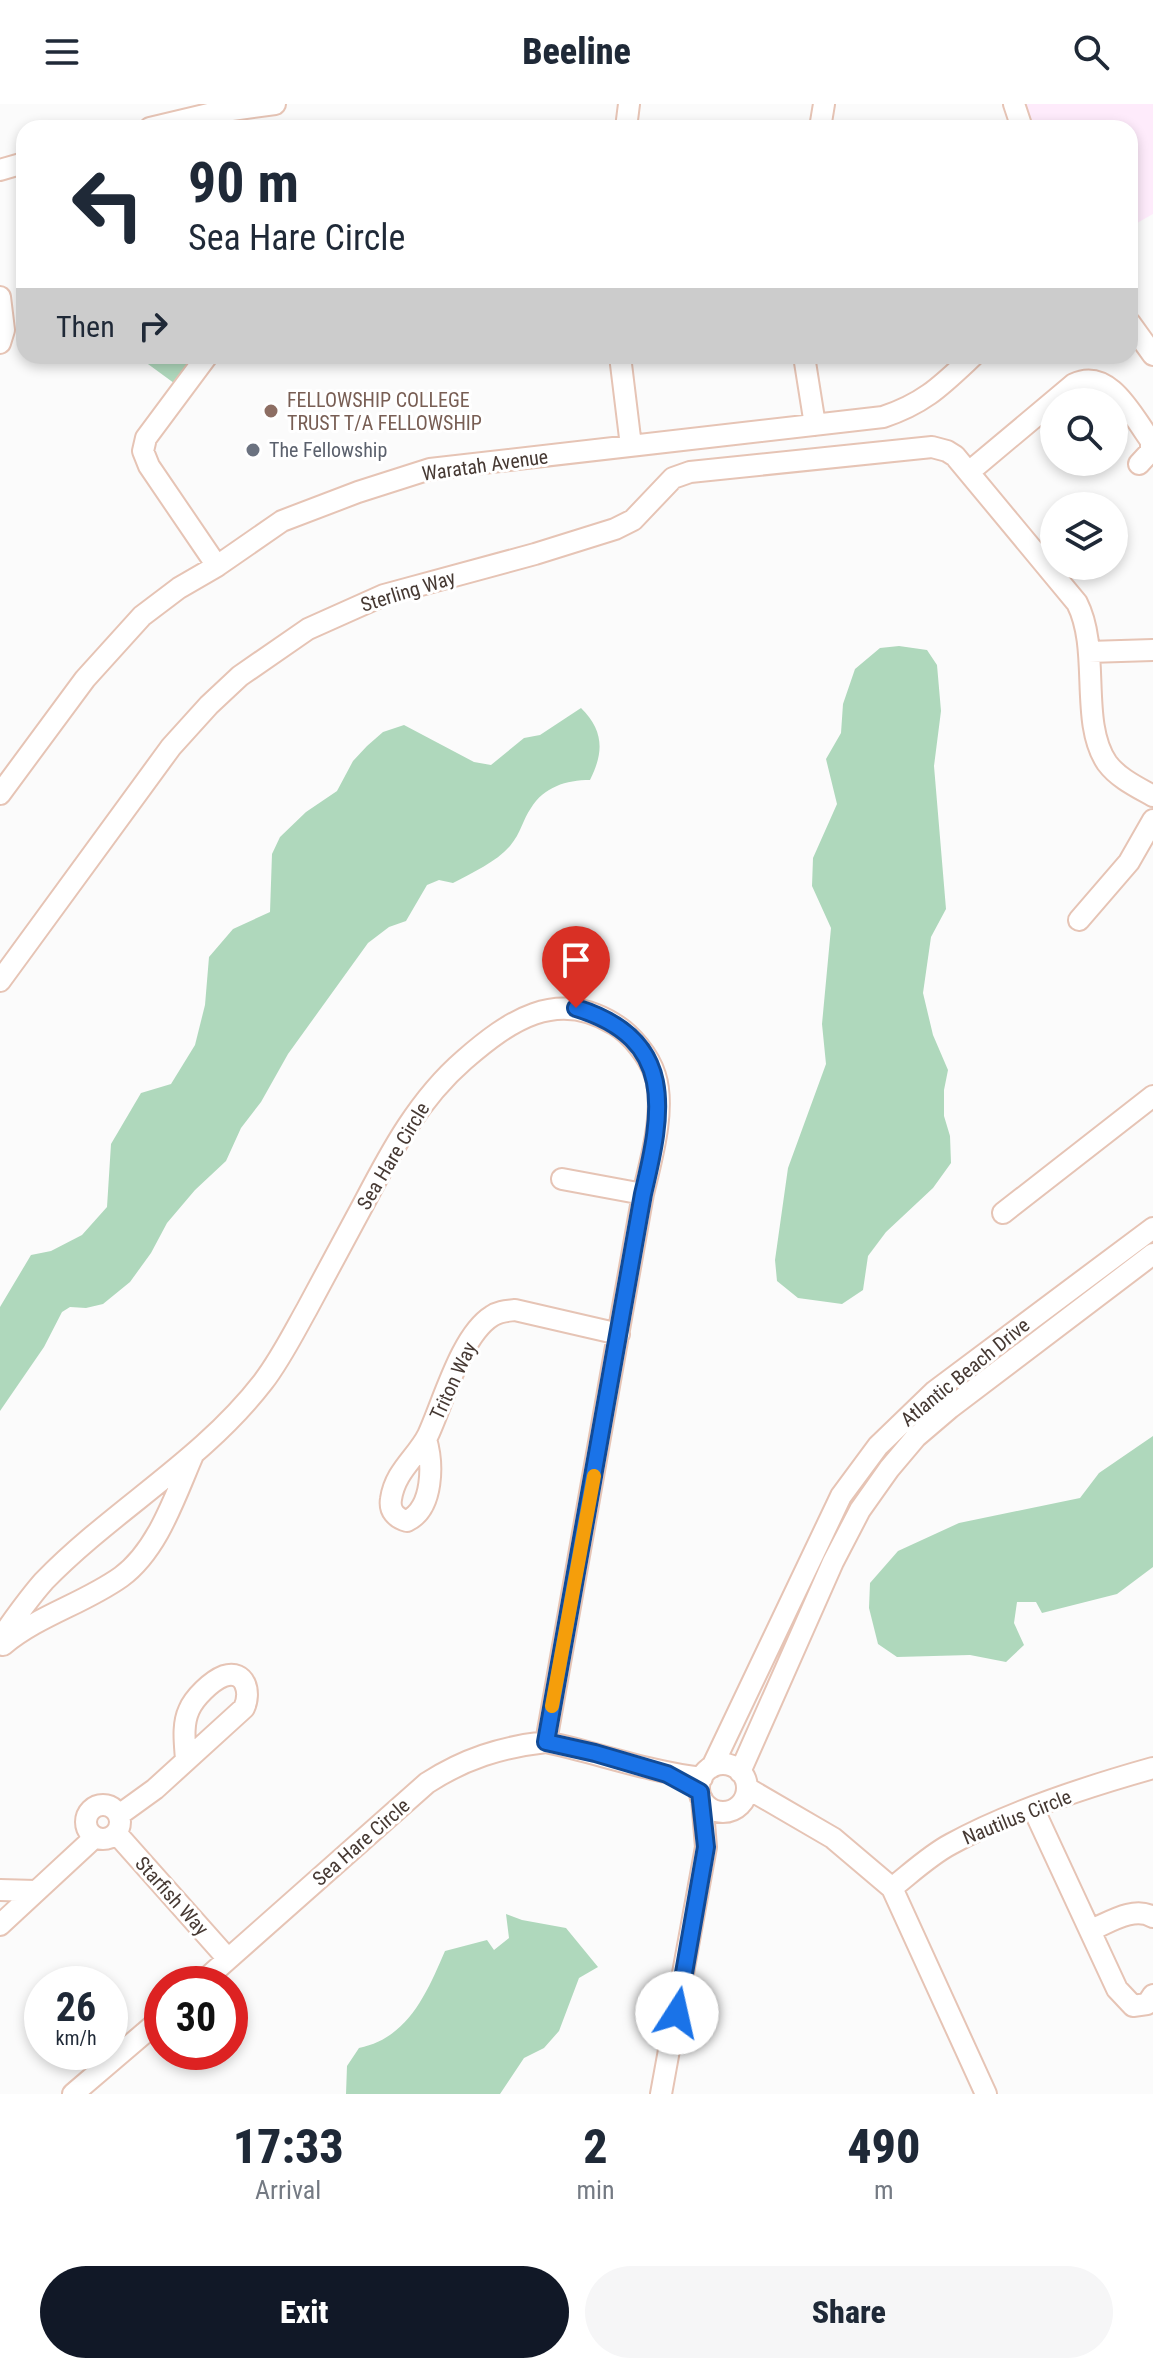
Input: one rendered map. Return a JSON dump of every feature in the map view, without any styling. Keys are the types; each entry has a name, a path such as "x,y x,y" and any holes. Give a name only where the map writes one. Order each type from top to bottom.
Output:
{"street":[{"path":"219,120 275,104"},
{"path":"0,297 4,330 0,343"},
{"path":"1138,334 1153,355"},
{"path":"201,364 146,438 143,451 149,466 217,566"},
{"path":"621,364 631,446"},
{"path":"805,364 815,425"},
{"name":"Waratah Avenue","path":"0,794 111,648 142,616 282,521 430,469 883,417 929,397 964,364"},
{"path":"1139,464 1151,451 1151,441 1111,388 1101,381 1090,379 1074,384 969,472 1077,603 1086,627 1095,733 1102,753 1123,778 1153,796"},
{"name":"Sterling Way","path":"0,981 171,747 240,676 308,629 384,595 615,529 633,520 673,478 682,474 932,447 955,456 969,472"},
{"path":"1089,652 1153,650"},
{"path":"1079,920 1129,862 1153,820"},
{"name":"Sea Hare Circle","path":"0,1639 26,1603 63,1564 193,1455 246,1402 277,1362 387,1159 423,1103 463,1061 515,1020 556,1008 576,1008 601,1016 623,1029 638,1046 655,1074 659,1103 653,1152 546,1742"},
{"path":"1003,1213 1153,1096"},
{"path":"562,1179 643,1194"},
{"name":"Atlantic Beach Drive","path":"704,1784 824,1558 873,1489 916,1437 1116,1269 1153,1228"},
{"name":"Atlantic Beach Drive","path":"744,1786 824,1558 841,1496 858,1472 894,1429 935,1391 1116,1269 1153,1254"},
{"name":"Triton Way","path":"426,1439 464,1353 482,1324 491,1316 515,1310 619,1334"},
{"path":"935,1391 950,1408"},
{"name":"Sea Hare Circle","path":"0,1648 36,1621 122,1576 138,1561 163,1520 193,1455"},
{"name":"Sea Hare Circle","path":"220,1966 427,1783 454,1766 485,1754 518,1745 546,1742 595,1753 704,1784 713,1810 727,1812"},
{"path":"117,1824 115,1809 102,1805 89,1812 86,1825 95,1837 106,1839 117,1824 186,1760"},
{"path":"661,2094 706,1847 704,1784 727,1765 744,1786 833,1838 892,1888 986,2094"},
{"name":"Nautilus Circle","path":"892,1888 949,1845 1033,1808 1153,1768"},
{"path":"706,1847 727,1812 734,1810 744,1786"},
{"path":"1033,1808 1117,1989 1133,2006 1147,2004 1153,1995"},
{"name":"Starfish Way","path":"117,1824 228,1959"},
{"path":"0,1925 95,1837"},
{"path":"0,1890 36,1891"},
{"path":"1091,1930 1126,1915 1147,1913 1153,1917"},
{"path":"73,2094 144,2033"}],"shaded area":[{"path":"1014,104 1153,104 1153,214 1138,222 1138,120 1019,120"}],"green space":[{"path":"148,364 194,364 178,386"},
{"path":"899,646 927,650 937,665 941,711 934,766 946,909 931,937 923,993 933,1035 948,1070 944,1116 950,1136 951,1163 933,1188 886,1232 868,1256 863,1290 842,1304 798,1298 777,1281 775,1260 788,1168 826,1064 822,1024 831,928 812,886 813,858 837,804 826,759 841,733 843,704 855,669 880,648"},
{"path":"581,708 594,725 599,742 598,760 590,780 564,783 542,795 504,852 453,883 439,880 427,885 406,921 389,927 368,943 288,1054 261,1102 241,1128 226,1161 195,1190 167,1223 130,1282 103,1304 86,1308 70,1307 62,1312 44,1347 0,1411 0,1307 31,1255 51,1251 82,1235 107,1207 111,1144 141,1093 171,1084 195,1045 205,1005 209,957 233,929 270,912 272,854 280,837 306,812 337,791 353,761 383,732 404,725 474,762 491,765 524,738 540,735"},
{"path":"1153,1436 1153,1567 1117,1594 1042,1613 1036,1602 1017,1602 1014,1623 1024,1645 1006,1662 970,1655 897,1657 878,1644 869,1608 870,1583 898,1551 959,1523 1080,1498 1099,1473"},
{"path":"506,1914 566,1928 598,1967 579,1978 559,2031 544,2048 524,2058 500,2094 346,2094 347,2066 359,2048 391,2035 414,2012 445,1951 487,1940 494,1950 509,1938"}],"slow traffic":[{"path":"552,1706 594,1476"}],"place":[{"name":"FELLOWSHIP COLLEGE TRUST T/A FELLOWSHIP","path":"271,411"},
{"name":"The Fellowship","path":"253,450"}],"route":[{"path":"576,1008 601,1016 623,1029 638,1046 655,1074 659,1103 653,1152 546,1742 667,1774 700,1792 706,1847 677,2013"}]}
